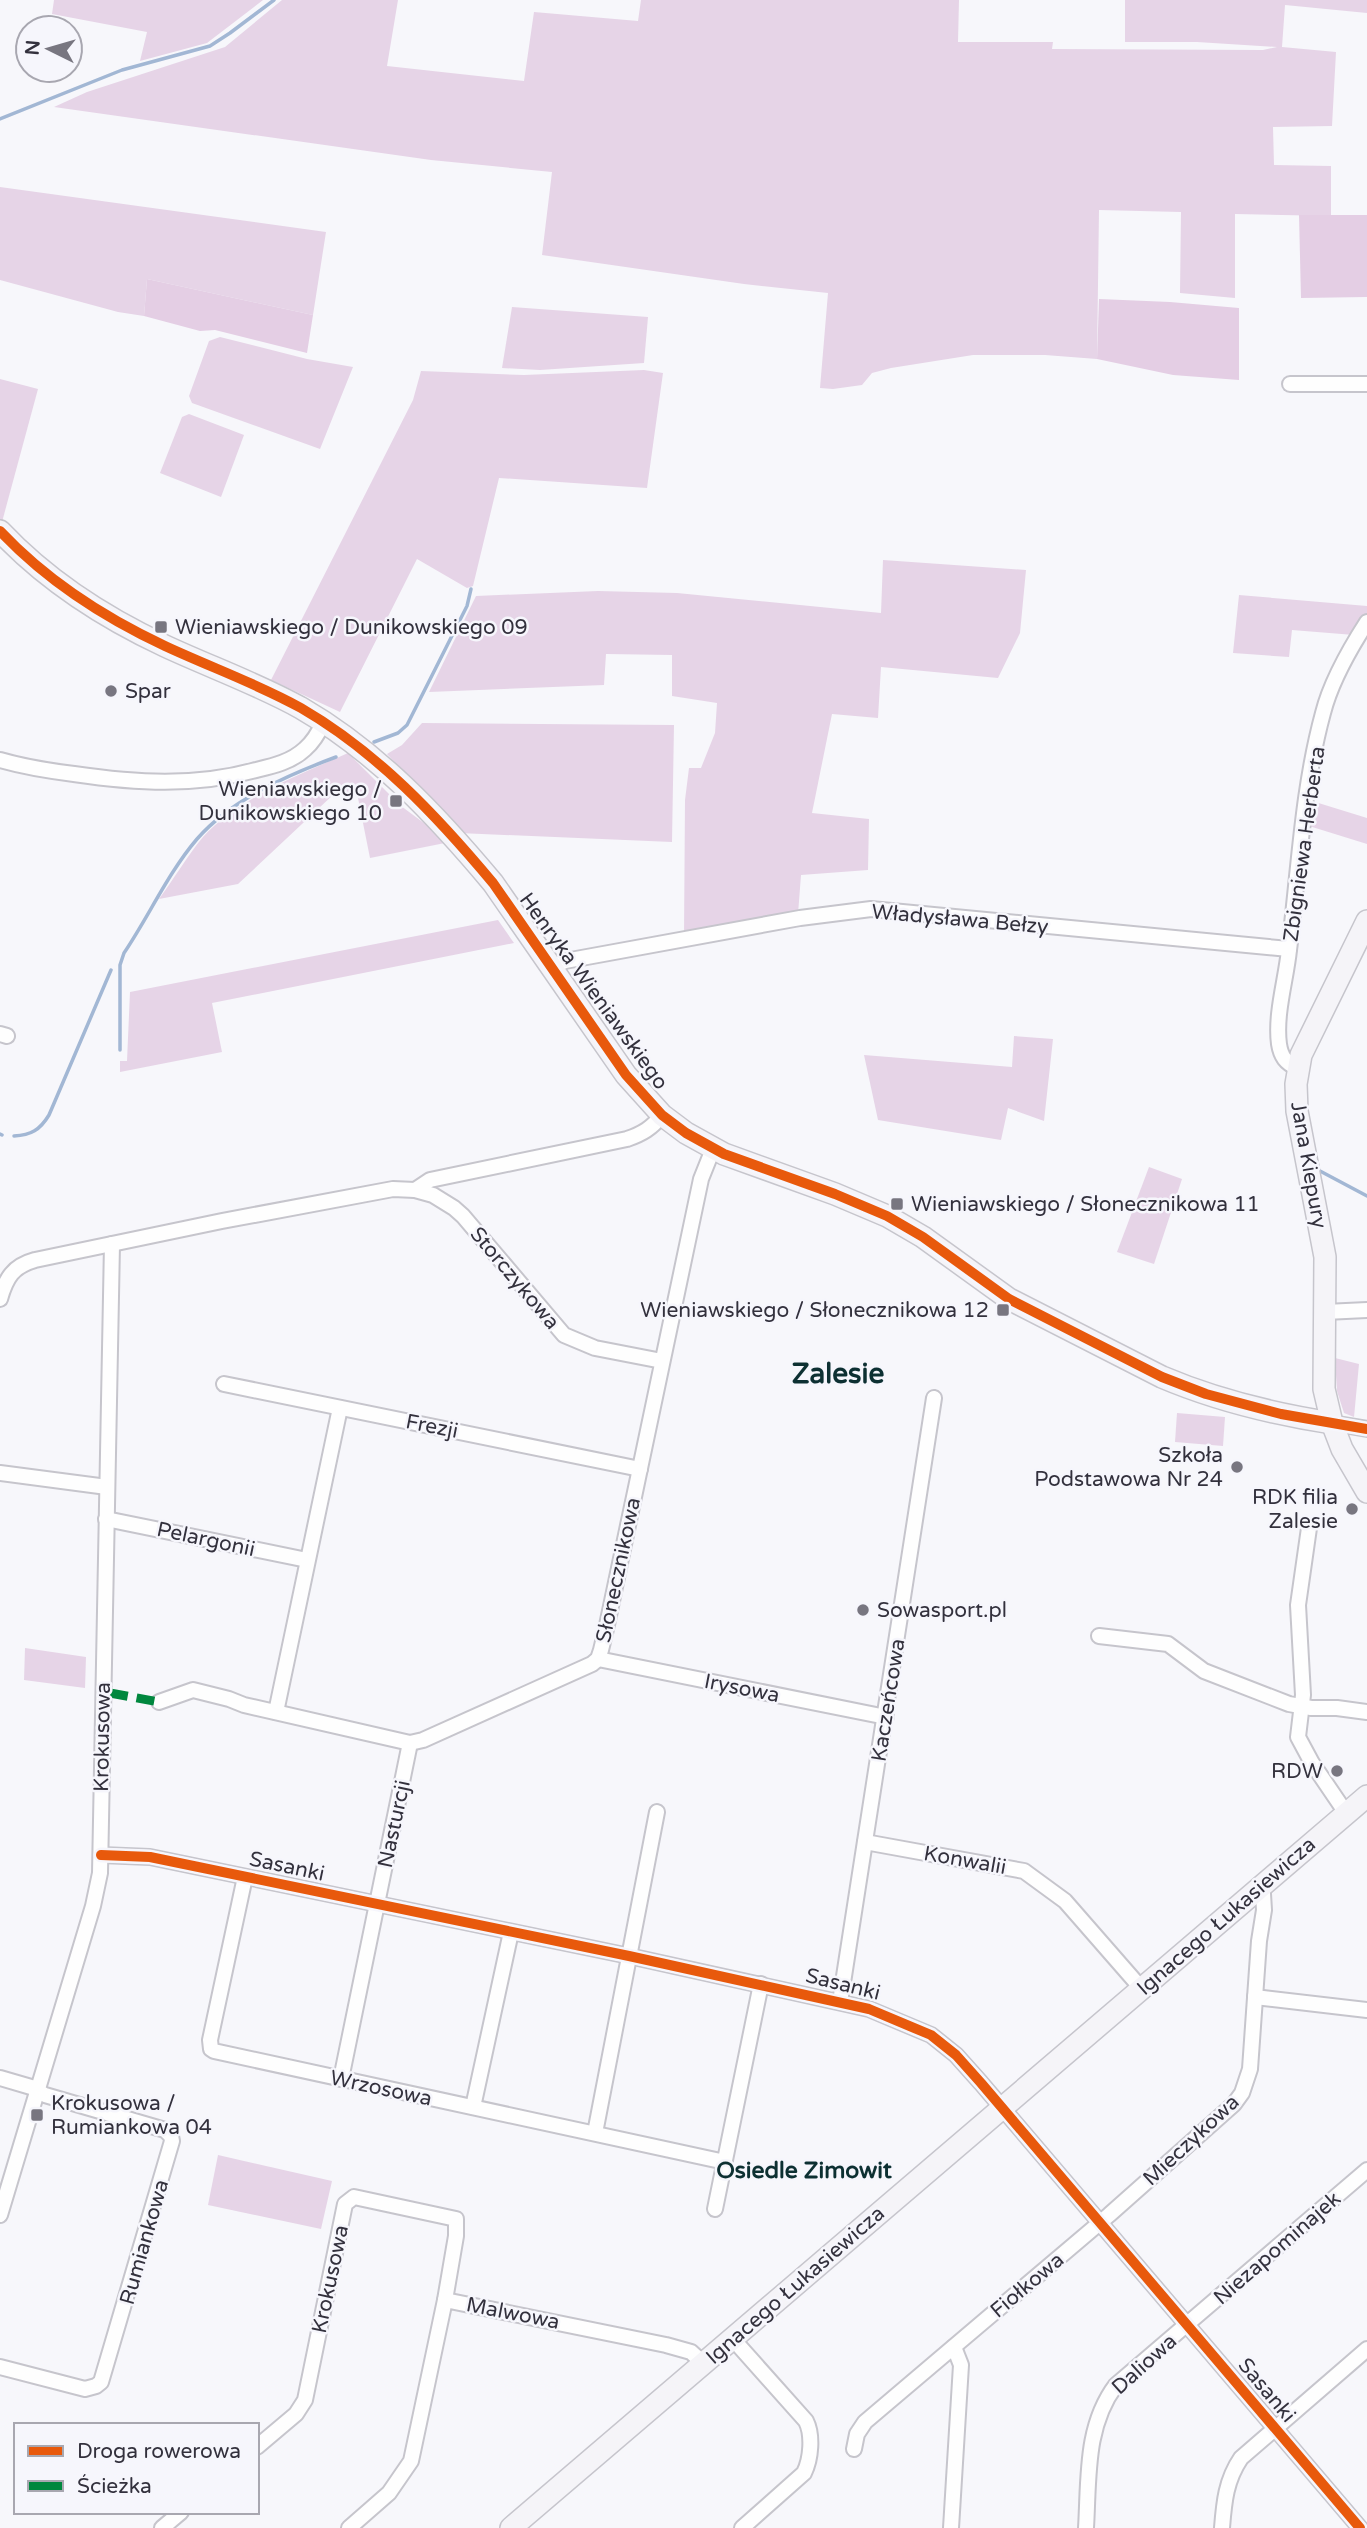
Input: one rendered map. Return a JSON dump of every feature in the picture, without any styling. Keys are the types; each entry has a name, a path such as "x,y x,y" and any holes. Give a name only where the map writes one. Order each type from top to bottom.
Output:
{"street":[{"path":"1290,384 1367,384"},
{"name":"Henryka Wieniawskiego","path":"0,531 49,577 101,612 164,645 273,694 323,723 373,758 442,824 493,883 614,1058 662,1115 713,1149 887,1216 923,1237 1009,1299 1175,1382 1206,1394 1281,1414 1332,1423"},
{"name":"Zbigniewa Herberta","path":"1297,1068 1288,1064 1281,1055 1279,1040 1300,837 1323,712 1339,672 1367,622"},
{"path":"0,760 38,769 130,782 204,781 239,775 292,758 306,749 323,723"},
{"name":"Władysława Bełzy","path":"551,968 565,961 800,918 871,909 1289,949"},
{"name":"Jana Kiepury","path":"1332,1423 1324,1389 1325,1257 1297,1111 1297,1068 1367,921"},
{"name":"Storczykowa","path":"415,1190 430,1180 641,1135 662,1115"},
{"name":"Słonecznikowa","path":"410,1743 423,1740 557,1682 598,1658 701,1179 713,1149"},
{"name":"Storczykowa","path":"0,1299 8,1276 23,1263 339,1198 393,1189 415,1190 446,1202 463,1216 564,1335 595,1348 662,1361"},
{"name":"Krokusowa","path":"0,2215 93,1906 100,1872 112,1244"},
{"path":"1325,1312 1367,1310"},
{"name":"Frezji","path":"224,1384 640,1469"},
{"name":"Kaczeńcowa","path":"839,2001 886,1717 934,1398"},
{"path":"276,1712 340,1408"},
{"path":"1332,1423 1367,1429"},
{"path":"1332,1423 1342,1449 1367,1492"},
{"path":"1,1475 107,1487"},
{"name":"Pelargonii","path":"106,1519 307,1560"},
{"path":"1309,1528 1298,1605 1302,1682 1298,1737 1346,1813"},
{"path":"1099,1636 1168,1644 1216,1677 1301,1707 1367,1712"},
{"name":"Irysowa","path":"598,1658 886,1717"},
{"path":"159,1702 193,1690 410,1743"},
{"name":"Nasturcji","path":"377,1904 410,1743"},
{"name":"Ignacego Łukasiewicza","path":"511,2528 1367,1796"},
{"path":"595,2133 657,1812"},
{"name":"Konwalii","path":"865,1842 1024,1871 1059,1895 1141,1988"},
{"name":"Sasanki","path":"101,1855 150,1857 761,1984 839,2001 887,2016 931,2035 956,2055 1360,2528"},
{"name":"Wrzosowa","path":"245,1877 210,2040 211,2049 217,2053 724,2162"},
{"name":"Mieczykowa","path":"1100,2223 1234,2104 1242,2093 1250,2068 1264,1910 1263,1894 1259,1888"},
{"path":"341,2080 377,1904"},
{"path":"473,2107 511,1932"},
{"path":"715,2208 761,1984"},
{"path":"1255,1997 1367,2010"},
{"name":"Rumiankowa","path":"0,2078 165,2130 172,2141 101,2382 85,2389 0,2367"},
{"name":"Niezapominajek","path":"1187,2326 1367,2170"},
{"name":"Krokusowa","path":"259,2445 296,2414 305,2400 345,2204 349,2199 354,2197 456,2219 456,2236 445,2300"},
{"name":"Fiołkowa","path":"854,2449 857,2434 865,2422 1100,2223"},
{"name":"Malwowa","path":"349,2528 389,2493 411,2461 445,2300 666,2345 691,2352 703,2363"},
{"name":"Daliowa","path":"1086,2528 1091,2446 1099,2412 1116,2385 1187,2326"},
{"path":"732,2338 806,2421 810,2433 808,2462 804,2473 742,2528"},
{"path":"951,2528 961,2365 954,2347"},
{"path":"1222,2528 1225,2491 1234,2468 1249,2450 1367,2349"},
{"path":"162,2528 179,2514"}],"shaded area":[{"path":"54,0 263,0 207,43 140,61 147,32 84,20 84,14 52,14"},
{"path":"282,0 398,0 387,66 524,81 534,12 638,21 641,0 959,0 958,42 1053,42 1052,49 1263,50 1277,47 1197,42 1125,42 1125,0 1367,0 1367,13 1285,5 1282,47 1336,52 1332,126 1273,127 1274,165 1331,166 1331,216 1235,214 1235,298 1180,293 1181,212 1099,210 1097,359 1045,355 973,355 891,368 872,373 862,385 833,389 820,388 828,293 744,284 542,255 552,172 431,160 54,107 87,92 225,47"},
{"path":"0,187 326,232 313,315 147,279 144,316 118,312 0,280"},
{"path":"1299,215 1367,215 1367,297 1301,298"},
{"path":"147,279 313,315 307,353 215,330 200,331 144,316"},
{"path":"1099,299 1239,308 1239,380 1173,375 1097,359"},
{"path":"512,307 648,317 644,363 540,370 502,368"},
{"path":"220,337 307,359 353,367 320,449 192,403 189,396 209,341"},
{"path":"644,370 663,373 647,488 499,478 473,586 467,588 417,559 340,712 271,680 413,400 421,371 524,375"},
{"path":"0,379 38,389 2,522 0,519"},
{"path":"189,414 244,435 221,497 160,473 182,417"},
{"path":"883,560 1026,570 1020,633 998,678 881,667 878,718 832,714 812,813 869,819 868,870 801,875 798,914 684,935 685,800 689,768 701,768 715,733 717,703 672,696 672,655 606,654 604,685 429,692 476,596 598,591 677,593 881,613"},
{"path":"1239,595 1367,606 1367,615 1354,635 1292,630 1289,657 1233,653"},
{"path":"422,723 674,725 672,842 459,833 387,754 402,745"},
{"path":"348,753 401,806 445,843 370,858 357,793 334,794 238,884 159,899 197,844 217,823 271,788"},
{"path":"1312,801 1367,818 1367,844 1309,826"},
{"path":"498,920 514,943 212,1003 222,1052 120,1072 120,1061 127,1061 130,992"},
{"path":"1014,1036 1053,1039 1044,1121 1008,1108 1001,1140 878,1120 864,1055 1012,1067"},
{"path":"1149,1167 1182,1179 1154,1264 1117,1252"},
{"path":"1335,1358 1359,1364 1354,1417 1344,1413 1337,1391"},
{"path":"1177,1413 1225,1417 1223,1446 1175,1442"},
{"path":"25,1648 86,1657 85,1688 24,1680"},
{"path":"218,2155 332,2181 321,2229 208,2205"}],"waterway":[{"path":"0,119 122,70 210,46 274,0"},
{"path":"374,742 398,733 407,725 467,606 471,589"},
{"path":"120,1050 120,965 124,953 187,852 211,825 244,800 280,780 336,757"},
{"path":"14,1136 34,1131 49,1115 111,970"},
{"path":"1320,1171 1367,1196"}],"marked path":[{"path":"110,1693 159,1702"}],"cycle path":[{"path":"0,531 37,566 98,610 165,646 285,699 329,725 380,765 428,810 493,883 626,1075 662,1115 686,1133 724,1154 887,1216 923,1237 1009,1299 1162,1377 1206,1394 1281,1414 1367,1429"},
{"path":"101,1855 150,1857 629,1956 869,2009 931,2035 956,2055 981,2083 1360,2528"}],"place":[{"name":"Wieniawskiego / Dunikowskiego 09","path":"161,627"},
{"name":"Spar","path":"111,691"},
{"name":"Wieniawskiego / Dunikowskiego 10","path":"396,801"},
{"name":"Wieniawskiego / Słonecznikowa 11","path":"897,1204"},
{"name":"Wieniawskiego / Słonecznikowa 12","path":"1003,1310"},
{"name":"Szkoła Podstawowa Nr 24","path":"1237,1467"},
{"name":"RDK filia Zalesie","path":"1352,1509"},
{"name":"Sowasport.pl","path":"863,1610"},
{"name":"RDW","path":"1337,1771"},
{"name":"Krokusowa / Rumiankowa 04","path":"37,2115"}],"district":[{"name":"Zalesie","path":"838,1373"},
{"name":"Osiedle Zimowit","path":"804,2170"}]}
